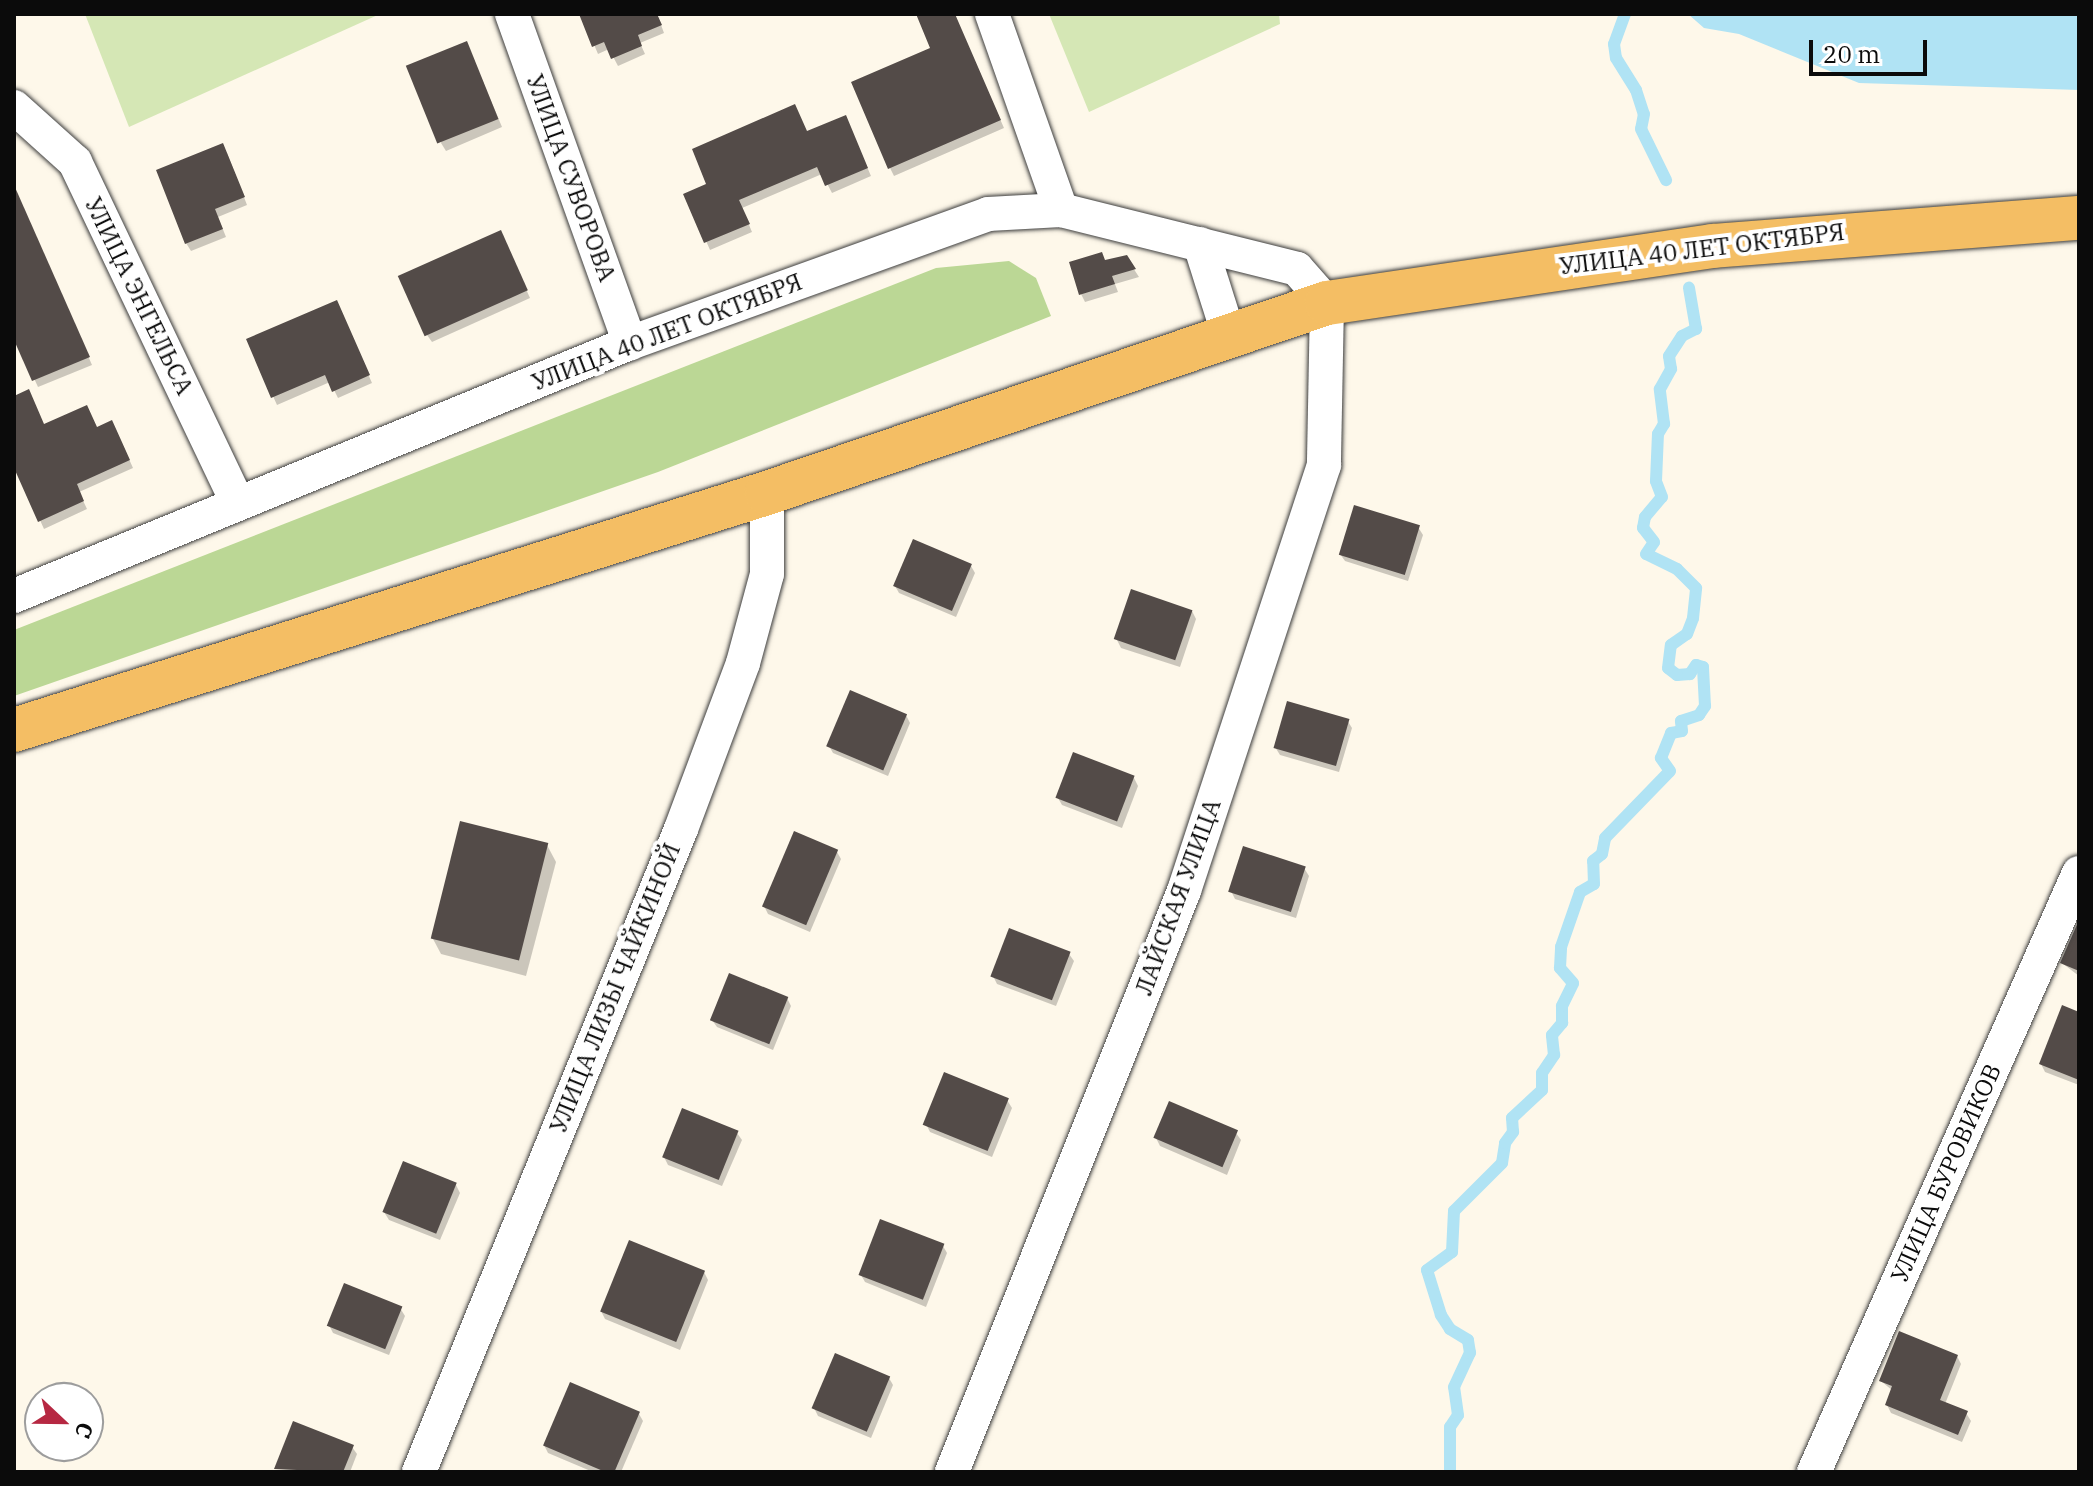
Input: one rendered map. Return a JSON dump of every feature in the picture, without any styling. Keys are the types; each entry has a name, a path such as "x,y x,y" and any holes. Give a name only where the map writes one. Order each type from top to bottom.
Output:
{"main road":[{"name":"УЛИЦА 40 ЛЕТ ОКТЯБРЯ","path":"14,730 767,493 1228,333 1327,303 1713,246 2079,218"}],"street":[{"name":"УЛИЦА СУВОРОВА","path":"512,14 630,343"},
{"path":"992,14 1061,210"},
{"name":"УЛИЦА ЭНГЕЛЬСА","path":"14,107 75,162 238,503"},
{"name":"УЛИЦА 40 ЛЕТ ОКТЯБРЯ","path":"14,596 630,343 988,214 1061,210 1297,269 1327,303"},
{"path":"1200,244 1228,333"},
{"name":"ЛАЙСКАЯ УЛИЦА","path":"952,1472 1184,891 1324,465 1327,303"},
{"name":"УЛИЦА ЛИЗЫ ЧАЙКИНОЙ","path":"419,1472 743,663 767,574 767,493"},
{"name":"УЛИЦА БУРОВИКОВ","path":"1814,1472 2079,873"}],"green space":[{"path":"85,14 380,14 129,127"},
{"path":"1049,14 1279,14 1280,24 1089,112"},
{"path":"1009,261 1036,278 1051,316 658,472 14,696 14,630 936,268"}],"water":[{"path":"1688,14 2079,14 2079,90 1859,83 1739,34 1704,28"}],"building":[{"path":"579,14 657,14 662,25 638,35 642,46 611,59 604,42 592,47"},
{"path":"916,14 955,14 1001,120 888,169 851,82 930,48"},
{"path":"467,41 498,119 437,144 406,66"},
{"path":"795,104 807,131 846,115 868,168 825,186 817,167 739,200 750,224 704,243 683,194 706,184 692,149"},
{"path":"223,143 245,197 215,209 223,229 185,244 156,170"},
{"path":"14,185 90,357 32,381 14,340"},
{"path":"501,230 528,290 425,336 398,276"},
{"path":"1102,252 1105,260 1127,255 1136,269 1112,276 1115,284 1079,295 1069,262"},
{"path":"337,300 370,375 332,392 325,375 271,398 246,339"},
{"path":"29,389 44,424 87,405 97,427 112,420 130,460 77,484 84,501 38,522 14,468 14,396"},
{"path":"1354,505 1420,525 1405,575 1339,555"},
{"path":"913,539 972,564 952,611 893,586"},
{"path":"1131,589 1192,610 1175,660 1114,639"},
{"path":"850,690 907,714 883,770 826,746"},
{"path":"1287,701 1349,719 1336,766 1273,748"},
{"path":"1073,752 1135,776 1117,821 1055,798"},
{"path":"460,821 548,843 519,960 431,938"},
{"path":"794,831 838,850 806,925 762,906"},
{"path":"1243,846 1306,866 1291,912 1228,892"},
{"path":"2079,920 2079,971 2060,963"},
{"path":"1009,928 1071,952 1052,1000 990,977"},
{"path":"729,973 788,997 769,1044 710,1020"},
{"path":"2062,1005 2079,1012 2079,1080 2039,1064"},
{"path":"944,1072 1009,1098 988,1151 923,1125"},
{"path":"1169,1101 1238,1130 1222,1167 1153,1138"},
{"path":"682,1108 739,1131 719,1180 662,1157"},
{"path":"403,1161 457,1183 436,1234 382,1212"},
{"path":"880,1219 944,1244 923,1300 858,1275"},
{"path":"629,1240 705,1271 676,1342 600,1311"},
{"path":"344,1283 402,1307 385,1349 327,1326"},
{"path":"1899,1331 1958,1355 1940,1400 1968,1411 1958,1435 1885,1405 1892,1386 1879,1381"},
{"path":"835,1353 890,1376 867,1432 812,1408"},
{"path":"570,1382 640,1412 614,1472 605,1472 543,1446"},
{"path":"293,1421 354,1445 343,1472 274,1469"}],"waterway":[{"path":"1625,14 1614,44 1616,58 1636,90 1644,114 1641,129 1666,180"},
{"path":"1450,1472 1450,1427 1458,1415 1454,1387 1470,1353 1468,1340 1450,1329 1441,1315 1427,1270 1452,1252 1454,1211 1502,1163 1505,1143 1513,1132 1512,1118 1542,1090 1542,1073 1554,1055 1552,1035 1562,1023 1562,1006 1573,983 1560,968 1561,947 1580,892 1594,884 1593,861 1602,854 1605,838 1670,771 1661,758 1671,733 1682,731 1681,721 1699,715 1705,706 1703,667 1696,665 1690,674 1677,675 1668,668 1671,645 1687,634 1693,618 1696,588 1677,569 1646,554 1654,542 1643,528 1645,517 1662,497 1656,481 1658,434 1664,424 1660,389 1671,369 1669,356 1682,336 1696,329 1689,288"}]}
